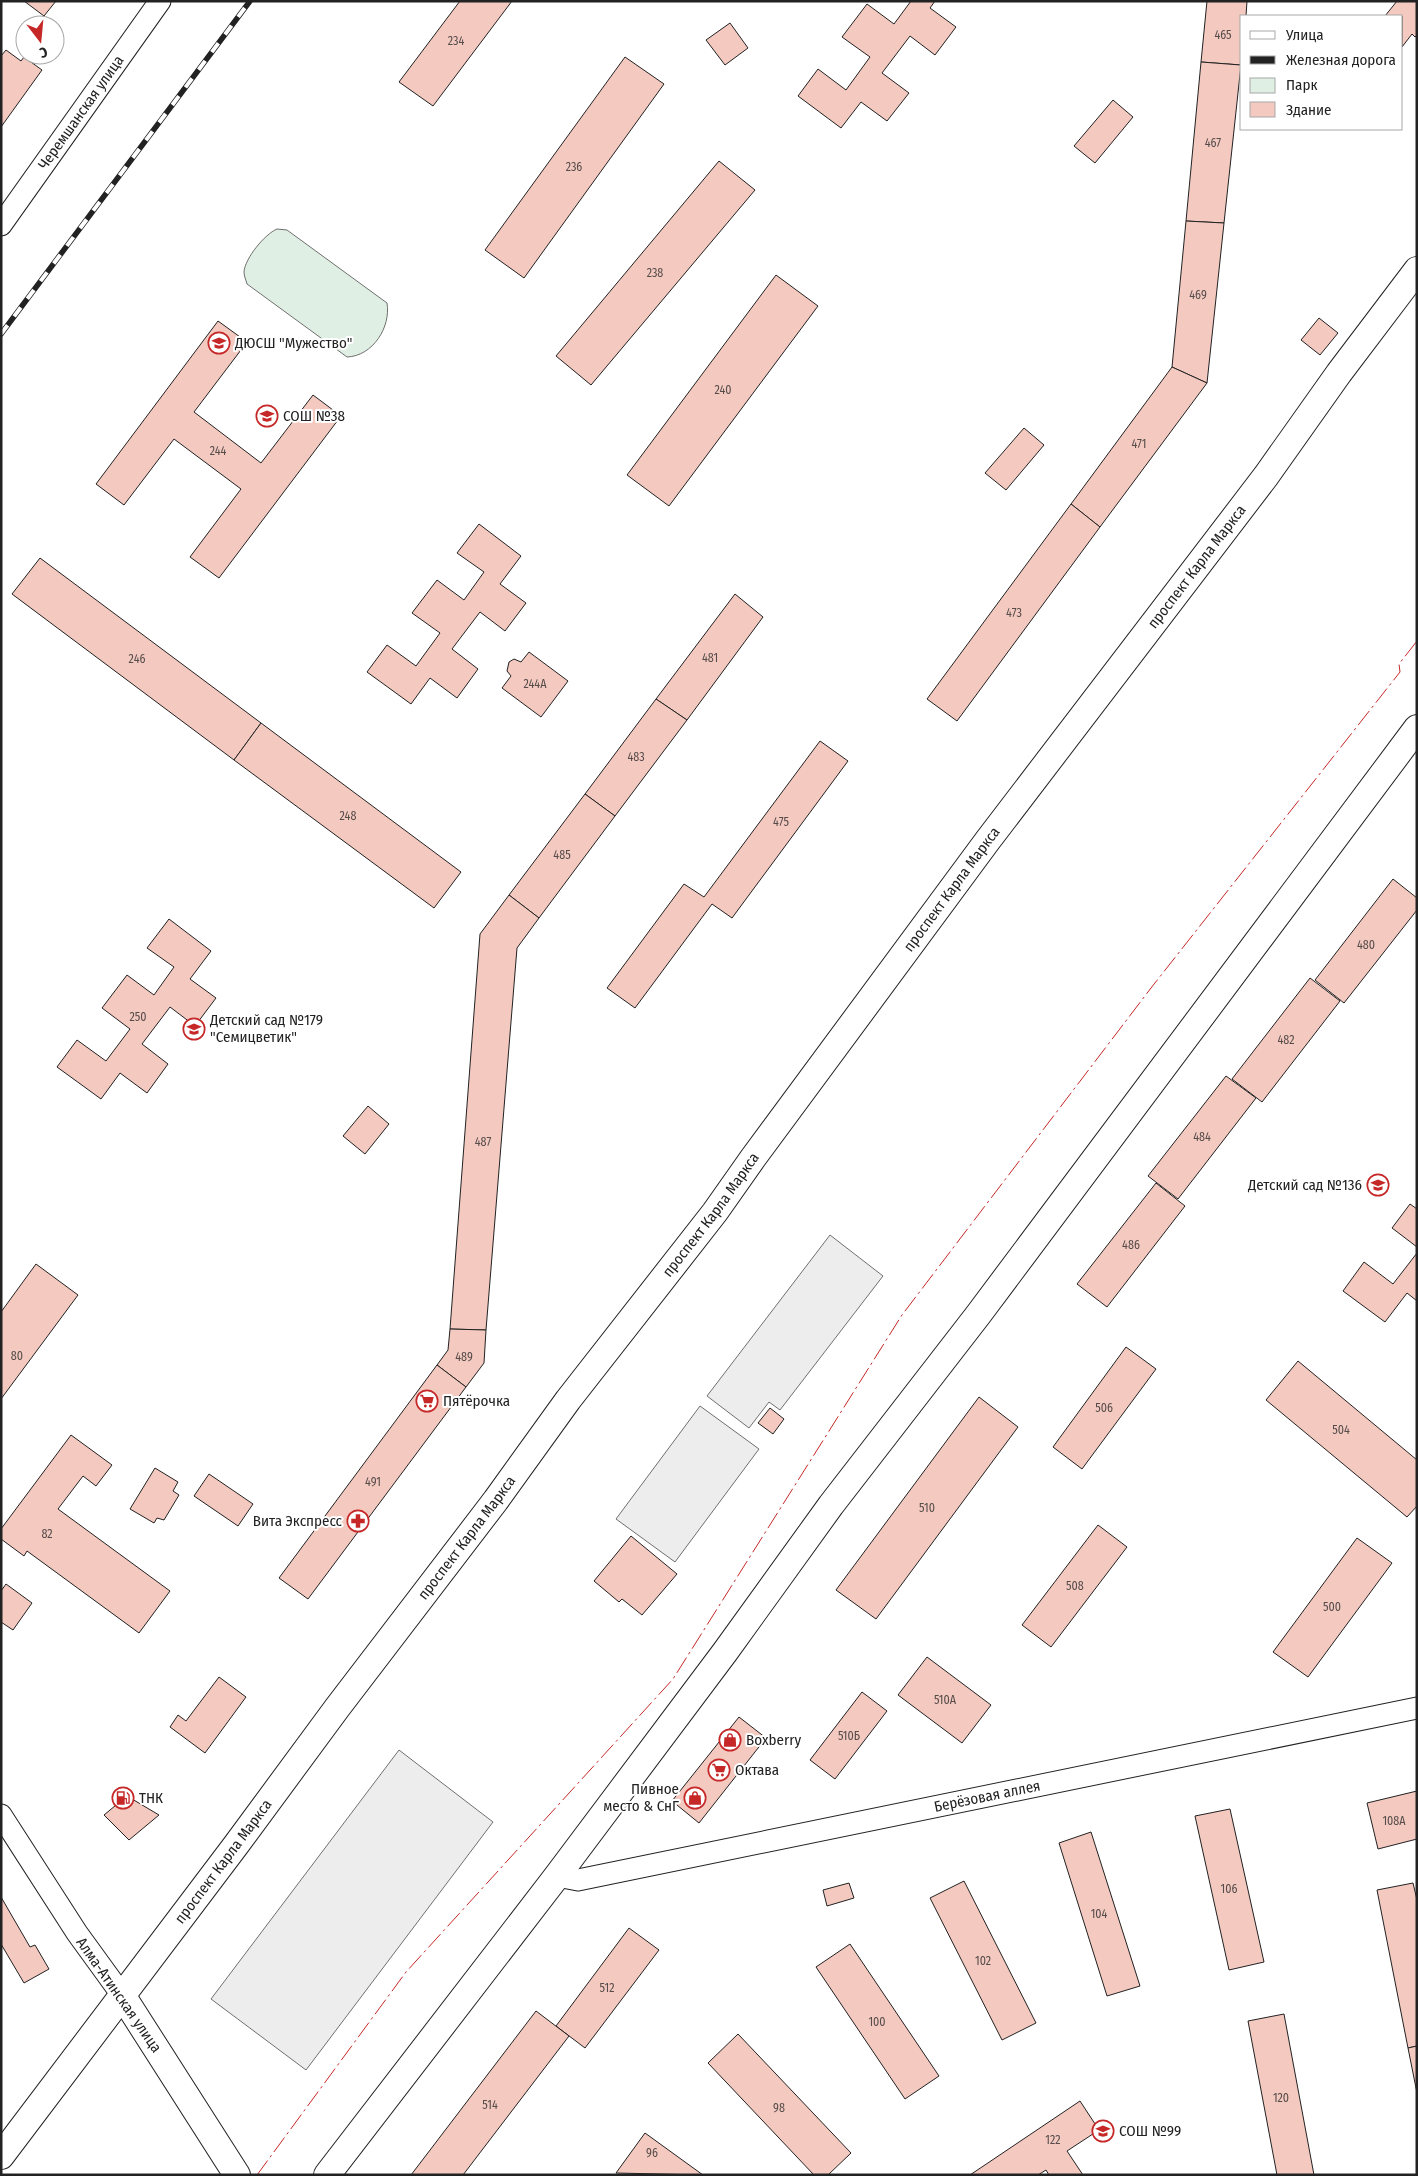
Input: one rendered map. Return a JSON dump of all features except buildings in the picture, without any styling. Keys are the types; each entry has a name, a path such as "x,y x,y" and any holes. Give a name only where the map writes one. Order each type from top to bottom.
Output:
{"main road":[{"name":"проспект Карла Маркса","path":"1,2156 236,1846 337,1708 496,1500 568,1400 715,1212 988,840 1266,476 1339,373 1417,270"},
{"path":"327,2175 557,1876 669,1727 831,1505 989,1299 1417,728"},
{"name":"Алма-Атинская улица","path":"122,1995 237,2175"}],"street":[{"name":"Черемшанская улица","path":"1,224 160,1"},
{"name":"Берёзовая аллея","path":"557,1876 578,1880 1417,1708"},
{"name":"Алма-Атинская улица","path":"1,1815 77,1933 122,1995"}],"green space":[{"path":"277,229 287,230 387,303 386,321 383,330 378,339 365,352 347,357 247,284 244,272 248,260 262,241"}],"shaded area":[{"path":"830,1235 883,1276 780,1410 769,1402 749,1428 707,1396"},
{"path":"700,1406 759,1449 675,1562 616,1519"},
{"path":"399,1750 493,1822 306,2070 211,1999"}],"railway":[{"path":"1,334 250,1"}],"power":[{"path":"257,2175 406,1972 673,1679 902,1315 1151,988 1400,672 1399,664 1417,641"}],"place":[{"name":"ДЮСШ \"Мужество\"","path":"219,343"},
{"name":"СОШ №38","path":"267,416"},
{"name":"Детский сад №179 \"Семицветик\"","path":"194,1029"},
{"name":"Детский сад №136","path":"1378,1185"},
{"name":"Пятёрочка","path":"427,1401"},
{"name":"Вита Экспресс","path":"358,1521"},
{"name":"Boxberry","path":"730,1740"},
{"name":"Октава","path":"719,1770"},
{"name":"ТНК","path":"123,1798"},
{"name":"Пивное место & СнГ","path":"695,1798"},
{"name":"СОШ №99","path":"1103,2131"}]}
